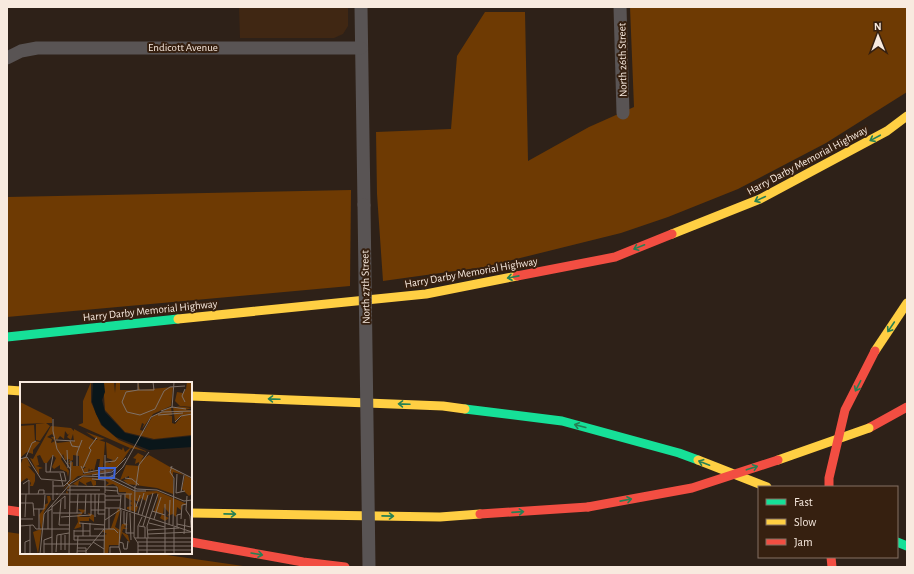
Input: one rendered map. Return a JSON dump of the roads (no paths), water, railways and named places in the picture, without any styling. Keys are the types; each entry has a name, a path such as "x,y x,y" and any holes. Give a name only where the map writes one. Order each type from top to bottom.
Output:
{"highway":[{"name":"Harry Darby Memorial Highway","path":"7,337 426,294 615,256 760,199 887,131 907,116"},
{"path":"829,486 829,478 845,410 875,351 907,304"},
{"path":"7,390 20,391"},
{"path":"192,396 443,406 562,421 679,453 764,486"},
{"path":"192,513 440,517 588,507 692,488 800,453 869,428 907,407"},
{"path":"7,509 20,508"},
{"path":"7,509 20,512"},
{"path":"192,542 303,562 345,567"}],"street":[{"name":"North 27th Street","path":"360,7 369,567"},
{"name":"North 26th Street","path":"620,7 622,112"},
{"name":"Endicott Avenue","path":"7,58 21,51 37,48 361,48"}]}
